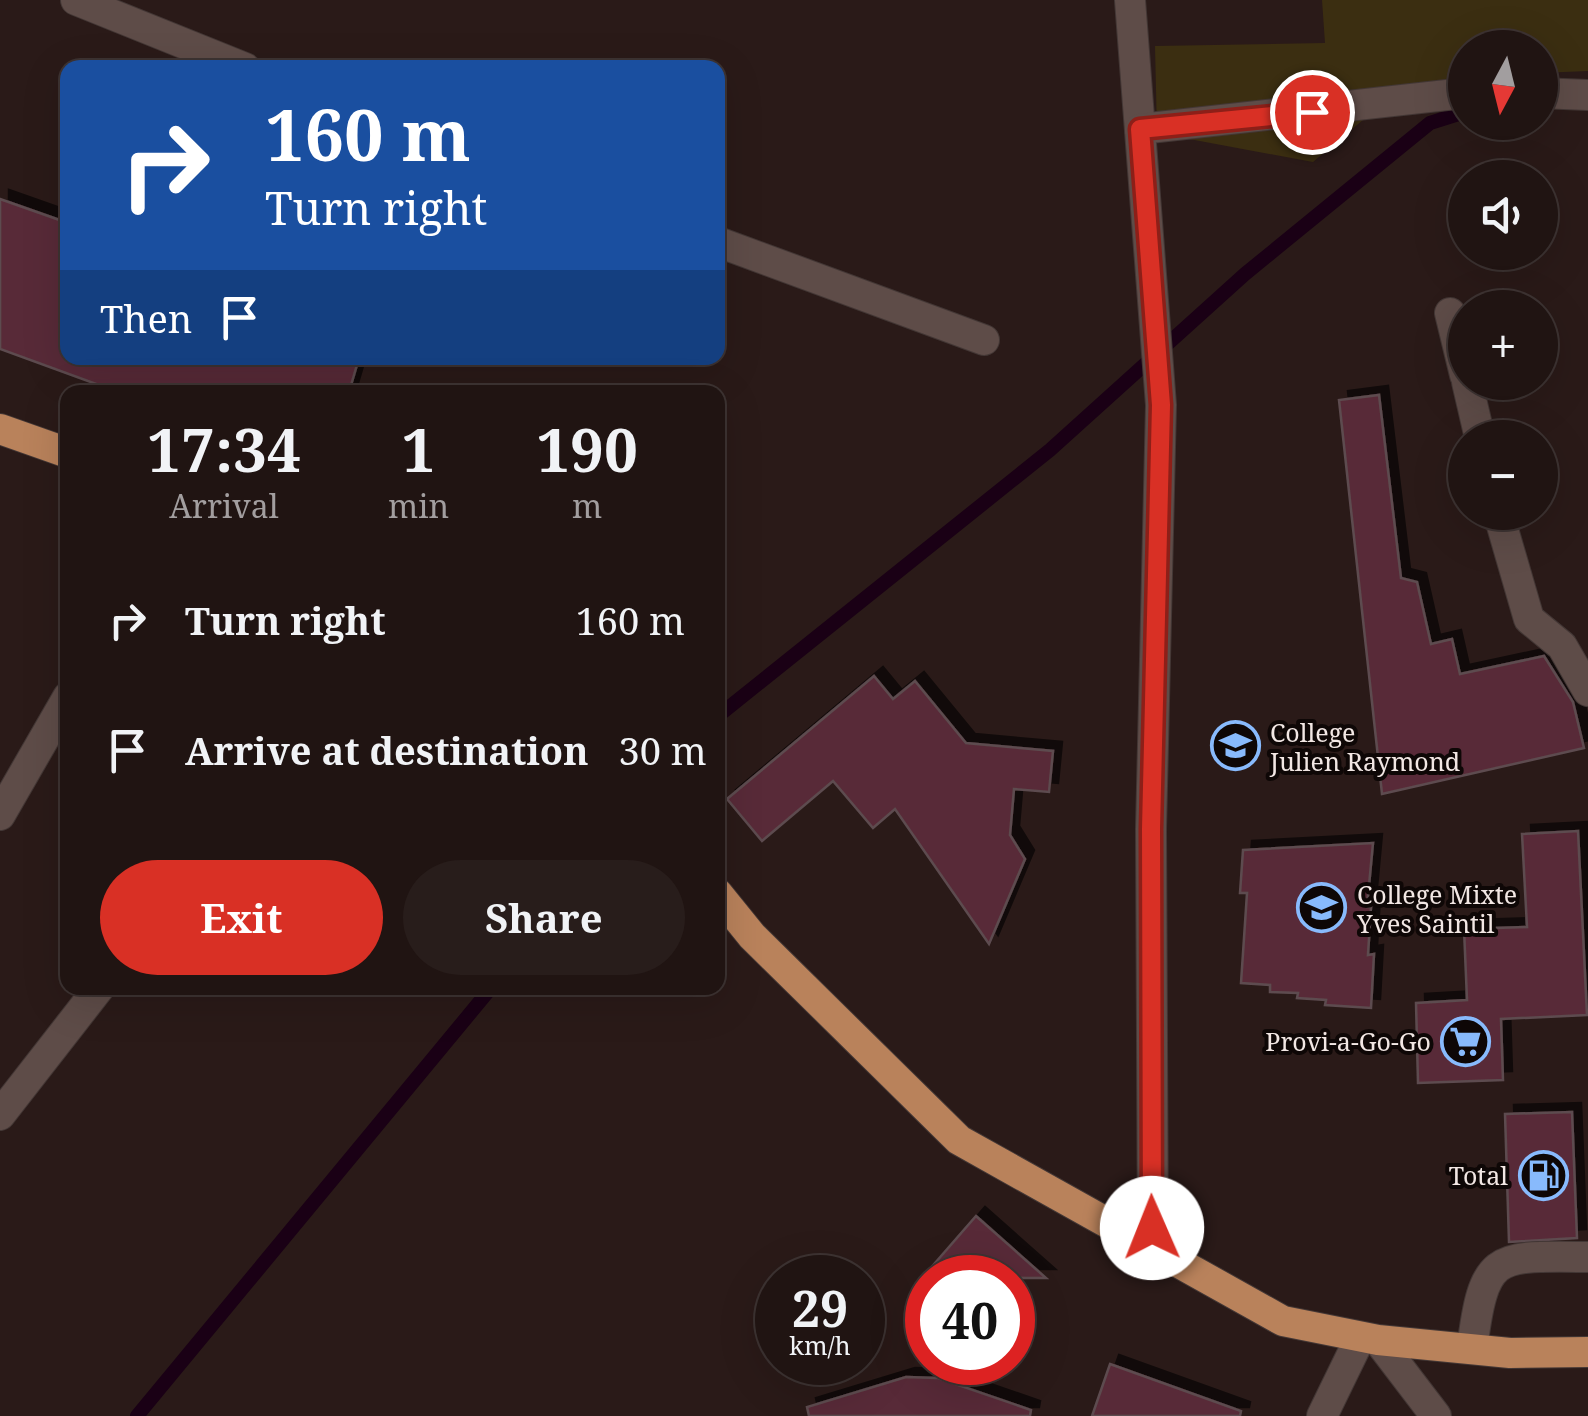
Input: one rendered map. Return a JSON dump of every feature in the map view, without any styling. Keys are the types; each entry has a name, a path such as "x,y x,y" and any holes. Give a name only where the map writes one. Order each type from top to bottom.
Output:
{"main road":[{"path":"0,429 60,449"},
{"path":"725,903 752,936 960,1140 1153,1252 1283,1321 1369,1339 1472,1350 1588,1352"}],"street":[{"path":"92,3 226,60"},
{"path":"1120,3 1140,129 1161,405 1151,829 1153,1252"},
{"path":"1558,94 1588,96"},
{"path":"1140,129 1448,96"},
{"path":"725,245 984,340"},
{"path":"1503,530 1530,619 1562,646 1588,691"},
{"path":"0,815 60,711"},
{"path":"0,1115 93,995"},
{"path":"1472,1350 1478,1302 1496,1266 1508,1259 1588,1257"},
{"path":"1322,1416 1369,1339 1436,1416"}],"shaded area":[{"path":"1322,0 1588,0 1588,71 1558,72 1558,30 1448,30 1448,86 1376,109 1313,162 1157,133 1155,46 1325,43"}],"building":[{"path":"0,199 60,220 60,365 357,365 351,385 99,385 0,349"},
{"path":"1379,395 1401,578 1417,582 1431,644 1452,639 1460,674 1544,656 1573,702 1584,748 1382,794 1339,400"},
{"path":"874,676 893,699 915,681 966,743 1053,751 1049,792 1014,789 1010,835 1025,859 989,944 895,809 873,828 833,781 762,841 727,799"},
{"path":"1578,831 1587,1015 1501,1019 1503,1080 1418,1083 1416,1003 1467,1000 1464,929 1527,927 1522,834"},
{"path":"1373,843 1367,907 1371,907 1368,955 1374,954 1371,1008 1325,1005 1326,1000 1297,998 1298,993 1270,992 1270,985 1241,983 1247,893 1240,893 1243,850"},
{"path":"1572,1112 1577,1238 1509,1242 1505,1114"},
{"path":"976,1216 1020,1255 942,1255"},
{"path":"1110,1364 1241,1411 1240,1416 1092,1416"},
{"path":"905,1377 905,1385 958,1385 1031,1410 1030,1416 809,1416 807,1407"}],"waterway":[{"path":"725,710 1050,450 1245,274 1430,123 1448,117"},
{"path":"137,1416 485,995"}],"place":[{"name":"College Julien Raymond","path":"1235,746"},
{"name":"College Mixte Yves Saintil","path":"1322,908"},
{"name":"Provi-a-Go-Go","path":"1466,1041"},
{"name":"Total","path":"1543,1175"}],"route":[{"path":"1152,1228 1151,829 1161,405 1140,129 1312,112"}]}
